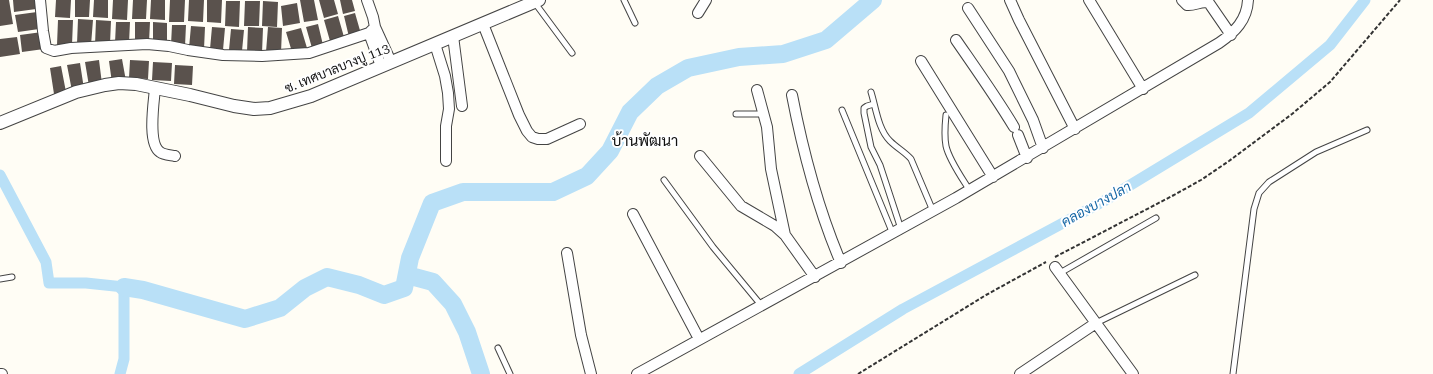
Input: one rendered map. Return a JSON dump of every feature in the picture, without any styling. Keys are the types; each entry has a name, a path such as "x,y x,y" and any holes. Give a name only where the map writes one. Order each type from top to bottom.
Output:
{"street":[{"path":"40,0 46,48 54,51 83,47 147,44 223,55 262,56 309,53 372,30"},
{"path":"367,0 374,17 372,30 386,64"},
{"path":"698,13 706,0"},
{"path":"1010,0 1075,129"},
{"path":"1089,0 1142,89"},
{"path":"1182,0 1187,5 1192,5 1202,1 1209,3 1230,35"},
{"path":"637,374 970,191 1142,89 1230,35 1239,27 1248,6 1248,0"},
{"name":"ซ. เทศบาลบางปู 113","path":"0,123 76,92 119,83 136,84 234,106 254,109 270,108 311,96 536,1"},
{"path":"968,8 1009,70 1033,120 1043,148"},
{"path":"483,24 519,115 527,131 532,137 546,139 580,124"},
{"path":"453,36 462,106"},
{"path":"956,40 995,96 1016,131 1027,158"},
{"path":"435,44 445,76 448,93 449,109 446,126 446,162"},
{"path":"921,61 993,177"},
{"path":"155,88 152,118 155,146 162,153 175,156"},
{"path":"757,90 769,137 771,169 785,235"},
{"path":"792,95 802,145 828,233 841,263"},
{"path":"700,156 741,206 775,226 785,235 815,276"},
{"path":"632,214 699,339"},
{"path":"567,253 579,328 591,374"},
{"path":"1057,270 1133,374"},
{"path":"1020,374 1096,323"}],"lane":[{"path":"624,0 635,23"},
{"path":"536,1 572,53"},
{"path":"871,92 884,133 889,140 906,152 911,159 933,211"},
{"path":"874,104 864,108 864,113 871,147 880,165 897,231"},
{"path":"842,110 897,231"},
{"path":"736,114 763,114"},
{"path":"946,115 946,147 970,191"},
{"path":"1233,374 1254,209 1259,193 1269,182 1316,152 1367,130"},
{"path":"664,180 713,247 761,305"},
{"path":"1057,270 1156,218"},
{"path":"1096,323 1195,275"},
{"path":"0,280 12,277"},
{"path":"498,348 510,374"}],"path":[{"path":"858,374 986,295 1077,245 1174,195 1201,180 1229,161 1286,118 1330,82 1400,0"}],"building":[{"path":"0,0 9,0 13,24 0,26"},
{"path":"13,0 35,0 36,9 14,12"},
{"path":"56,0 71,0 70,18 55,17"},
{"path":"75,0 90,0 89,17 75,17"},
{"path":"94,0 108,0 108,18 93,17"},
{"path":"113,0 128,0 127,20 112,19"},
{"path":"133,0 147,0 146,19 132,19"},
{"path":"151,0 165,0 165,20 150,19"},
{"path":"170,0 185,0 184,22 169,22"},
{"path":"189,0 204,0 203,22 188,21"},
{"path":"207,0 222,0 221,23 207,22"},
{"path":"300,0 314,0 318,20 304,22"},
{"path":"319,0 334,0 338,14 324,18"},
{"path":"340,0 352,0 355,11 343,14"},
{"path":"226,1 240,1 239,27 225,26"},
{"path":"245,1 260,1 259,26 244,26"},
{"path":"263,1 278,2 277,27 262,26"},
{"path":"297,3 300,23 283,26 281,6"},
{"path":"37,12 39,29 18,32 15,15"},
{"path":"355,13 361,34 349,37 344,16"},
{"path":"338,16 344,37 330,41 324,20"},
{"path":"78,19 93,20 91,45 77,44"},
{"path":"58,20 73,20 72,45 57,45"},
{"path":"96,20 111,21 110,44 95,45"},
{"path":"116,22 130,22 129,43 115,43"},
{"path":"135,22 150,22 149,42 135,42"},
{"path":"153,22 167,23 167,43 153,42"},
{"path":"318,24 323,45 312,48 306,27"},
{"path":"172,25 186,25 185,46 171,45"},
{"path":"191,26 205,27 204,49 189,48"},
{"path":"212,27 225,28 223,50 210,49"},
{"path":"248,27 263,28 262,53 247,52"},
{"path":"268,27 282,28 281,53 266,52"},
{"path":"301,28 307,48 292,52 286,32"},
{"path":"231,29 244,30 242,51 229,50"},
{"path":"42,32 44,49 22,52 20,35"},
{"path":"17,37 20,54 0,57 0,39"},
{"path":"122,59 126,81 112,83 109,61"},
{"path":"99,60 102,84 89,86 85,62"},
{"path":"130,60 149,61 148,79 129,78"},
{"path":"153,62 172,63 171,81 152,80"},
{"path":"80,63 84,89 72,91 67,65"},
{"path":"175,65 193,66 192,85 174,84"},
{"path":"61,66 66,92 54,94 50,68"}],"waterway":[{"path":"124,287 143,290 245,319 280,308 305,288 327,277 359,285 384,295 404,288 410,258 432,203 463,192 553,192 587,176 610,151 630,112 657,86 688,68 739,57 783,54 826,40 873,0"},
{"name":"คลองบางปลา","path":"799,374 903,309 1104,201 1249,113 1330,45 1365,0"},
{"path":"0,175 46,262 49,283 86,283 124,287 124,359 120,374"},
{"path":"407,275 433,282 453,304 467,332 481,374"}],"district":[{"name":"บ้านพัฒนา","path":"645,141"}]}
